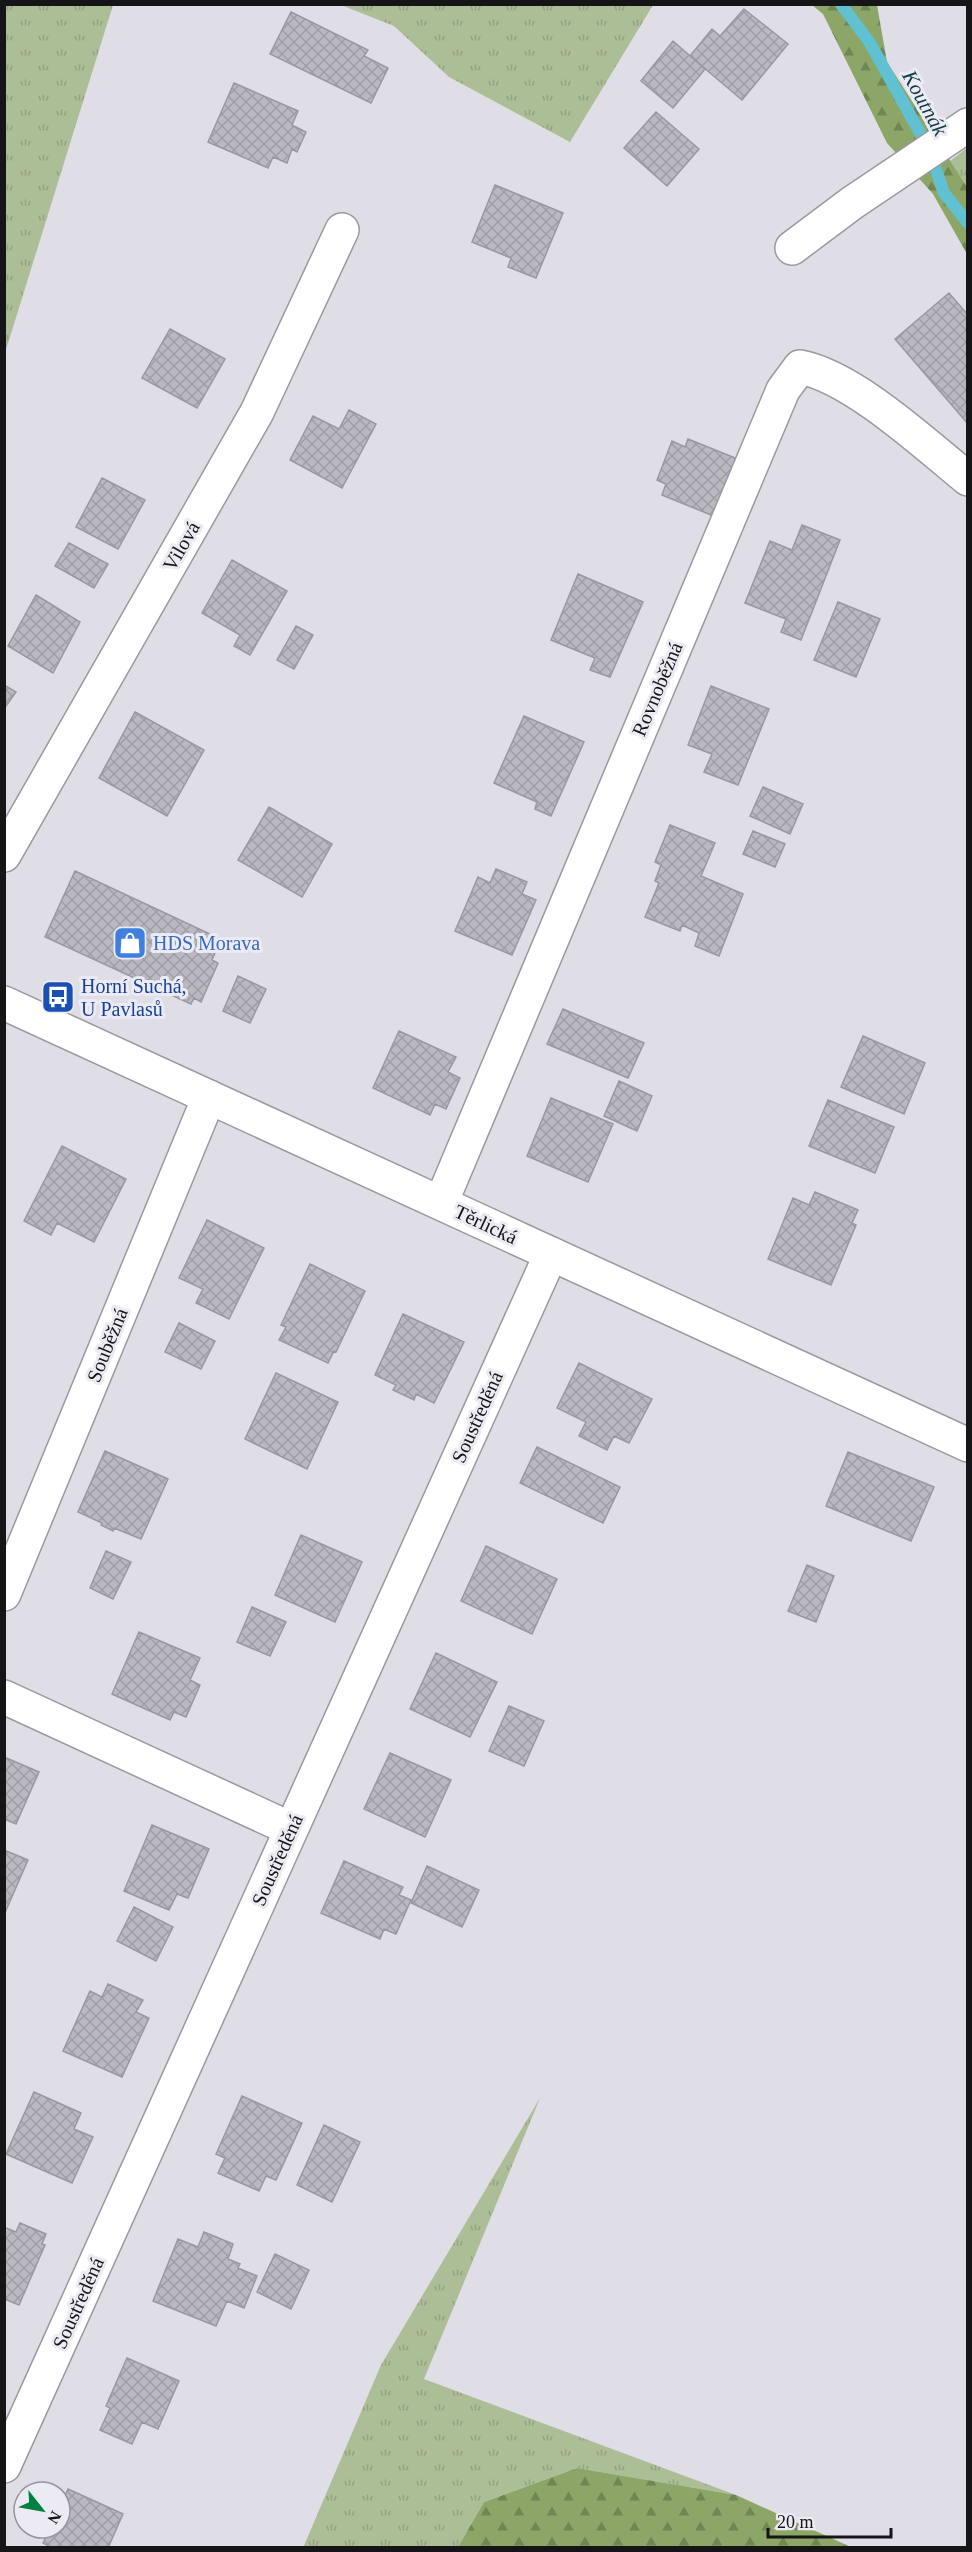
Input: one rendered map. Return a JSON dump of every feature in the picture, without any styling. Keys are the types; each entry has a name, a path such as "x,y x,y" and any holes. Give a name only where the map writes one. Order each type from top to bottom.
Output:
{"street":[{"path":"792,248 852,203 957,132"},
{"name":"Vilová","path":"4,855 257,412 342,230"},
{"name":"Rovnoběžná","path":"441,1203 783,390 800,367 820,370 888,414 968,479"},
{"name":"Těrlická","path":"4,1003 968,1445"},
{"name":"Souběžná","path":"4,1594 209,1097"},
{"name":"Soustředěná","path":"4,2466 551,1254"},
{"path":"4,1697 291,1829"}],"green space":[{"path":"653,4 570,142 449,77 394,26 341,5"},
{"path":"4,5 113,5 5,353"},
{"path":"812,5 877,5 887,62 967,187 967,254 933,194 887,143 823,14"},
{"path":"967,148 967,187 950,161"},
{"path":"540,2098 424,2379 736,2495 577,2468 484,2502 458,2547 303,2548 381,2365"},
{"path":"577,2468 736,2495 851,2547 458,2547 484,2502"}],"building":[{"path":"744,9 788,44 742,100 690,56 712,29 720,36"},
{"path":"291,12 368,50 364,56 388,68 371,103 270,54"},
{"path":"673,41 705,69 673,108 641,81"},
{"path":"234,83 298,111 292,125 306,132 297,152 292,149 287,163 273,157 268,168 208,142"},
{"path":"656,112 699,149 667,186 624,148"},
{"path":"495,185 563,213 536,278 508,267 511,258 472,242"},
{"path":"949,293 968,315 968,424 895,339"},
{"path":"170,329 225,359 197,408 142,378"},
{"path":"349,410 376,424 342,488 290,460 313,416 339,429"},
{"path":"688,439 740,460 716,517 662,495 666,484 657,480 672,441 685,447"},
{"path":"102,478 145,500 118,549 76,527"},
{"path":"802,525 840,540 801,640 781,632 786,619 745,603 770,541 792,550"},
{"path":"69,543 108,564 94,588 55,566"},
{"path":"232,560 287,591 250,655 234,646 240,635 202,613"},
{"path":"578,574 643,602 610,677 590,670 595,658 551,640"},
{"path":"36,595 80,622 53,673 8,646"},
{"path":"838,602 880,619 856,677 814,660"},
{"path":"296,626 313,635 294,669 277,660"},
{"path":"4,685 16,692 4,709"},
{"path":"711,686 769,709 738,785 704,772 712,754 688,745"},
{"path":"135,712 204,750 167,816 99,778"},
{"path":"524,716 584,742 551,816 535,809 537,802 494,783"},
{"path":"763,787 803,804 790,834 750,816"},
{"path":"269,807 332,844 302,897 238,860"},
{"path":"670,825 715,843 701,876 743,894 719,956 695,946 699,933 682,925 680,931 645,917 659,883 655,881 661,865 655,862"},
{"path":"753,831 785,844 775,867 743,854"},
{"path":"496,869 527,882 522,894 536,900 512,955 455,931 478,877 490,883"},
{"path":"75,871 221,939 212,960 218,963 201,1002 194,998 191,1004 45,937"},
{"path":"238,976 266,989 250,1023 223,1011"},
{"path":"563,1009 644,1043 628,1078 547,1044"},
{"path":"399,1031 456,1057 448,1072 460,1078 446,1109 435,1104 430,1115 373,1088"},
{"path":"863,1036 925,1063 904,1114 841,1087"},
{"path":"619,1081 652,1096 637,1131 604,1116"},
{"path":"551,1098 613,1124 588,1182 527,1156"},
{"path":"828,1100 894,1127 875,1173 809,1146"},
{"path":"62,1146 126,1179 94,1242 57,1223 51,1235 24,1221"},
{"path":"815,1192 858,1210 852,1223 856,1225 831,1285 768,1259 793,1198 809,1205"},
{"path":"207,1220 264,1248 229,1319 196,1303 203,1289 179,1278"},
{"path":"310,1264 365,1291 336,1352 334,1351 328,1363 279,1340 286,1327 281,1325"},
{"path":"403,1314 464,1342 434,1403 416,1394 414,1400 393,1390 396,1385 375,1375"},
{"path":"179,1323 215,1341 201,1369 165,1352"},
{"path":"579,1363 652,1399 629,1443 614,1436 607,1450 579,1436 586,1422 557,1408"},
{"path":"276,1373 338,1402 307,1469 245,1439"},
{"path":"537,1447 620,1487 603,1523 520,1483"},
{"path":"105,1451 168,1479 141,1539 114,1528 113,1531 78,1512"},
{"path":"848,1452 934,1487 911,1541 826,1506"},
{"path":"301,1535 362,1562 335,1622 275,1595"},
{"path":"486,1546 557,1579 532,1634 461,1601"},
{"path":"106,1551 131,1562 113,1599 90,1588"},
{"path":"807,1565 834,1576 816,1622 788,1611"},
{"path":"252,1607 286,1622 270,1656 237,1642"},
{"path":"139,1632 200,1658 190,1680 200,1685 186,1717 174,1712 170,1720 112,1694"},
{"path":"436,1653 497,1682 470,1737 410,1709"},
{"path":"509,1706 544,1721 524,1766 489,1751"},
{"path":"390,1753 451,1780 425,1837 364,1809"},
{"path":"4,1757 39,1772 16,1824 4,1819"},
{"path":"152,1825 209,1849 188,1898 177,1894 169,1910 124,1891"},
{"path":"4,1850 28,1860 4,1915"},
{"path":"344,1861 403,1887 399,1895 411,1900 396,1934 384,1929 380,1939 321,1913"},
{"path":"427,1866 479,1890 462,1927 411,1903"},
{"path":"134,1907 173,1927 156,1961 117,1941"},
{"path":"108,1984 143,2000 136,2012 149,2018 122,2077 63,2051 90,1991 102,1997"},
{"path":"34,2092 81,2113 74,2129 93,2137 72,2183 6,2154"},
{"path":"242,2096 302,2123 276,2180 266,2176 259,2191 218,2173 225,2158 216,2154"},
{"path":"324,2125 360,2142 332,2202 297,2185"},
{"path":"20,2223 46,2234 42,2244 45,2245 19,2305 4,2299 4,2227 16,2232"},
{"path":"204,2232 233,2244 228,2259 240,2264 238,2268 257,2276 244,2308 227,2301 216,2326 153,2301 178,2239 198,2247"},
{"path":"275,2254 309,2270 291,2309 257,2292"},
{"path":"127,2358 179,2381 158,2429 142,2422 132,2444 100,2430 110,2408 106,2406"},
{"path":"72,2491 123,2514 108,2548 52,2548 43,2543 44,2540 72,2540"}],"waterway":[{"name":"Koutnák","path":"841,4 870,43 929,149 944,193 968,223"}],"place":[{"name":"HDS Morava","path":"130,943"},
{"name":"Horní Suchá, U Pavlasů","path":"58,997"}]}
